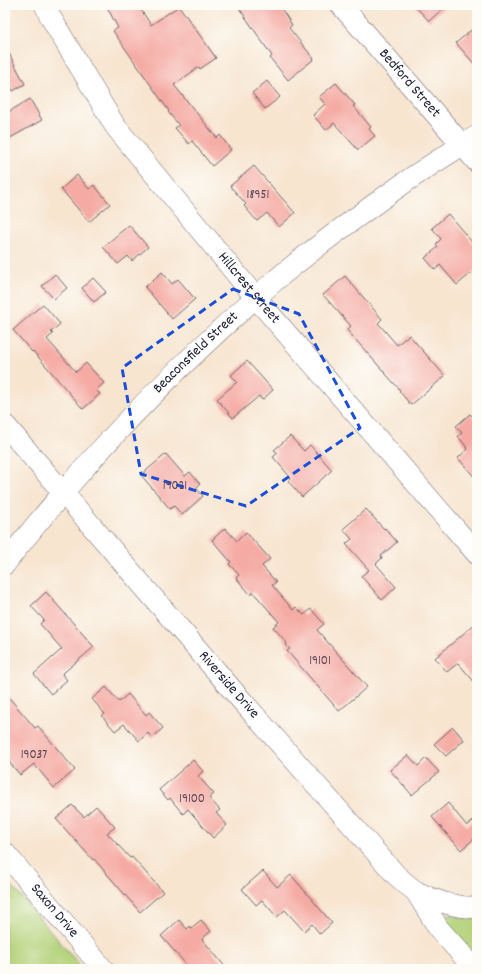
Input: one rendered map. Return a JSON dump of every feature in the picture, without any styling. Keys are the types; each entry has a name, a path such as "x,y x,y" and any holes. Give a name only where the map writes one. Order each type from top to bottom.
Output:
{"street":[{"name":"Hillcrest Street","path":"45,5 51,18 115,126 256,298 477,554"},
{"name":"Bedford Street","path":"341,5 470,140 477,162"},
{"name":"Beaconsfield Street","path":"5,564 87,464 139,408 192,356 271,284 354,219 405,182 470,140"},
{"name":"Riverside Drive","path":"5,425 235,693 396,875 416,892 438,902 461,907 477,908"},
{"name":"Saxon Drive","path":"5,853 104,969"},
{"path":"416,892 439,929 475,969"}],"highlighted area":[{"path":"233,289 299,314 360,428 246,506 141,474 122,368"}],"green space":[{"path":"5,878 83,969 5,969"},
{"path":"449,914 465,918 477,918 477,956 443,919"}],"building":[{"path":"106,5 138,5 151,25 179,6 216,58 200,69 199,67 174,85 217,138 220,135 231,150 212,166 192,141 189,144 175,128 179,125 168,112 169,111 113,31 118,28"},
{"path":"237,5 279,5 292,25 289,28 314,59 288,80 270,58 272,56"},
{"path":"414,5 447,5 429,21"},
{"path":"477,25 477,67 456,43"},
{"path":"5,46 25,84 13,91 5,76"},
{"path":"267,81 280,97 265,109 252,93"},
{"path":"336,83 355,105 353,106 371,127 369,129 375,136 358,150 334,123 326,130 313,115 325,104 319,97"},
{"path":"30,99 42,120 5,141 5,114"},
{"path":"254,166 295,213 279,227 267,213 257,221 244,206 246,204 230,186"},
{"path":"77,175 89,189 94,185 110,204 89,222 61,189"},
{"path":"448,214 477,248 477,268 457,285 440,265 435,270 425,258 438,247 436,244 441,239 432,228"},
{"path":"129,225 148,247 132,261 128,256 118,264 103,247"},
{"path":"162,272 172,284 178,279 195,299 172,319 145,287"},
{"path":"55,274 67,288 54,299 42,286"},
{"path":"345,276 382,319 378,323 397,345 409,335 445,376 411,405 399,391 400,390 347,330 351,326 323,295"},
{"path":"93,278 106,292 94,302 82,288"},
{"path":"43,304 60,324 51,332 53,334 47,339 76,372 86,363 104,383 96,390 100,394 83,409 13,330"},
{"path":"247,361 273,390 262,400 259,396 233,418 217,399 237,382 231,375"},
{"path":"470,414 476,420 477,419 477,480 458,458 468,449 458,436 462,433 456,426"},
{"path":"290,436 304,451 310,445 332,470 302,497 288,481 291,478 273,457 278,453 274,450"},
{"path":"166,454 185,476 190,472 200,484 196,488 203,496 182,515 174,506 170,509 141,475"},
{"path":"366,509 397,542 381,556 382,558 376,564 396,587 382,600 361,576 369,570 346,544 352,539 343,529"},
{"path":"225,528 237,541 246,532 270,559 262,566 276,582 272,585 293,610 296,607 304,615 311,609 324,624 317,630 367,687 339,711 287,651 290,649 286,645 287,643 273,627 279,622 253,592 251,595 236,578 239,575 229,564 231,562 212,540"},
{"path":"46,592 94,647 62,674 67,680 51,694 34,674 62,649 40,624 44,620 31,606"},
{"path":"477,622 477,685 458,663 447,672 435,658"},
{"path":"106,687 119,702 128,694 146,715 149,712 163,728 152,738 148,733 139,741 124,724 115,731 102,716 105,714 92,699"},
{"path":"5,693 35,728 38,726 75,770 54,788 34,764 20,775 5,757"},
{"path":"453,727 464,740 446,756 434,744"},
{"path":"408,755 418,766 426,758 439,772 412,795 390,770"},
{"path":"193,760 203,771 198,776 214,794 209,798 220,810 216,813 227,825 213,838 188,809 183,814 170,798 168,800 159,790"},
{"path":"448,803 467,826 477,818 477,836 461,850 432,817"},
{"path":"72,805 84,817 96,806 115,827 107,833 130,858 132,857 163,892 140,912 94,859 93,860 56,819"},
{"path":"263,871 277,887 291,875 332,923 320,934 312,924 304,931 285,910 277,917 262,900 256,905 242,889"},
{"path":"179,920 187,929 190,926 191,928 201,920 211,931 202,939 227,969 190,969 161,936"}]}
